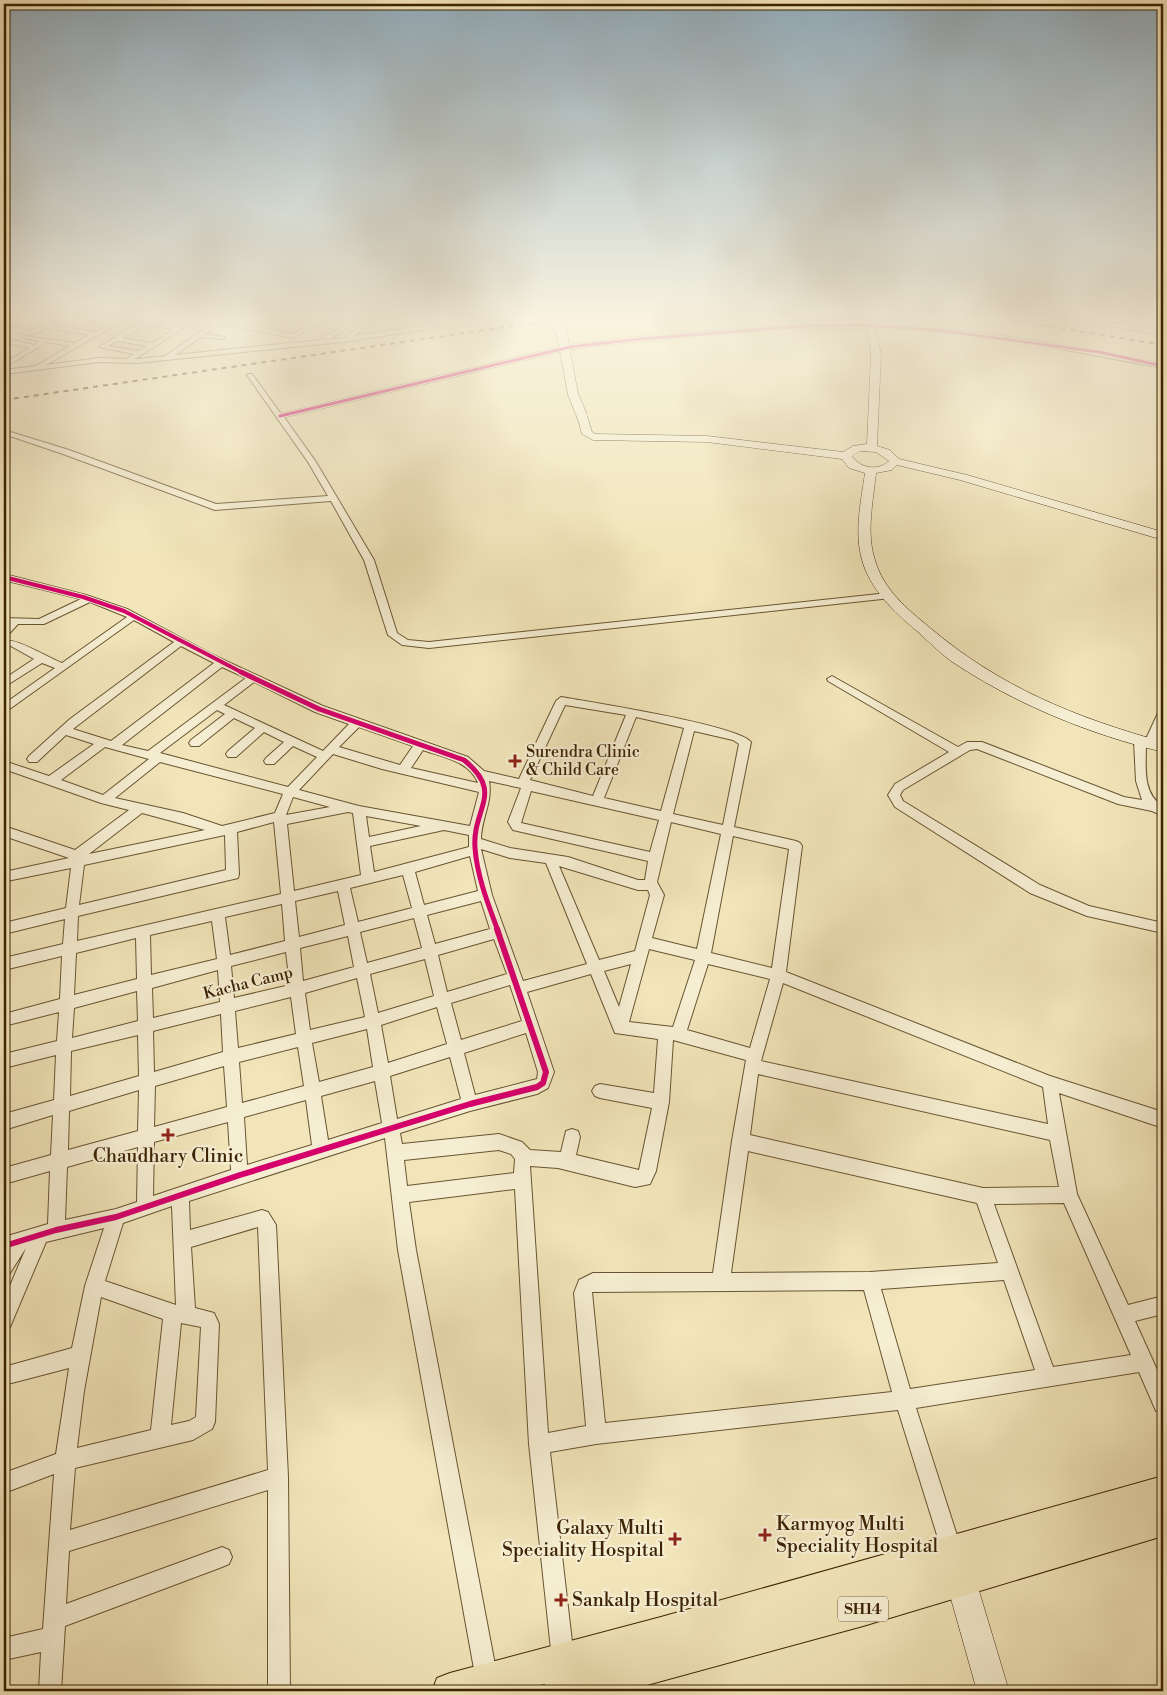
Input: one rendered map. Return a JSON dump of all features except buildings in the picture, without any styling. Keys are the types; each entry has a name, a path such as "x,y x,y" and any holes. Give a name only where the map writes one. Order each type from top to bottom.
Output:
{"main road":[{"name":"SH14","path":"956,1565 1163,1492"},
{"name":"SH14","path":"450,1691 562,1676 956,1565 1163,1520"}],"street":[{"path":"268,399 334,498 369,560 393,635 402,642 412,645 888,596"},
{"path":"280,416 351,399"},
{"path":"575,399 587,434 593,437 707,439 846,456 853,465 871,470 888,468 895,461"},
{"path":"872,448 874,399"},
{"path":"4,432 66,452 219,508 334,498"},
{"path":"846,456 853,449 872,448 888,452 895,461 963,477 1163,536"},
{"path":"871,470 864,548 881,589 899,609 961,661 1011,690 1041,705 1100,729 1151,743"},
{"path":"4,576 124,610 221,663 319,709 464,760 481,775 666,815 796,846 789,911 778,976 761,1042 753,1061 721,1281"},
{"path":"4,620 41,622 89,599"},
{"path":"4,709 134,616"},
{"path":"4,633 15,622"},
{"path":"33,759 64,731 180,642"},
{"path":"13,643 40,658 63,667"},
{"path":"4,684 40,658"},
{"path":"50,782 108,744 221,663"},
{"path":"105,800 214,705 252,678"},
{"path":"832,679 958,752"},
{"path":"562,1676 539,1444 522,1162 526,1158 534,1157 567,1161 634,1179 644,1178 648,1171 672,1034 703,956 745,742 736,737 632,712 566,700 560,701 526,784 514,822 517,827 655,858"},
{"path":"214,705 291,742 485,789"},
{"path":"597,801 632,712"},
{"path":"1159,809 1142,789 1151,743 1163,712"},
{"path":"195,743 233,713"},
{"path":"321,1150 297,989 286,898 280,818 284,802 291,791 356,723"},
{"path":"651,885 655,858 690,726"},
{"path":"232,754 262,728"},
{"path":"64,731 355,809 446,826 475,841 510,852 577,864 632,884 651,885 658,892 620,1028"},
{"path":"270,761 291,742"},
{"path":"403,770 420,745"},
{"path":"1159,809 1122,801 982,746 970,745 899,787 894,800 1035,889 1086,911 1163,928"},
{"path":"4,765 105,800 225,829"},
{"path":"4,1267 11,1244 116,1217 240,1175 470,1104 537,1087 543,1083 546,1072 486,894 475,841 484,807 485,789 481,775"},
{"path":"4,1321 48,1233 63,1106 64,1047 77,859 139,808"},
{"path":"7,876 77,859 280,818 355,809"},
{"path":"355,809 364,843 368,877"},
{"path":"364,843 446,826"},
{"path":"4,928 233,874 225,829"},
{"path":"4,831 77,859"},
{"path":"4,964 408,869 475,841"},
{"path":"550,858 620,1028"},
{"path":"408,869 470,1104"},
{"path":"343,884 360,972 373,1021 395,1153 409,1260 488,1686"},
{"path":"4,1020 419,914 486,894"},
{"path":"218,915 224,963 240,1175"},
{"path":"143,932 147,1080 145,1206"},
{"name":"Kacha Camp","path":"4,1061 297,989 499,932"},
{"path":"4,1122 147,1080 373,1021 444,1000 516,982 596,967 642,949 703,956 778,976 1050,1083 1163,1120"},
{"path":"4,1176 380,1072 530,1025"},
{"path":"620,1028 672,1034 753,1061 1057,1134"},
{"path":"1050,1083 1057,1134 1069,1195 1122,1315 1161,1393"},
{"path":"600,1091 661,1102"},
{"path":"567,1161 572,1136"},
{"path":"740,1141 983,1196 1069,1195"},
{"path":"395,1153 500,1142 516,1148 526,1158"},
{"path":"400,1195 523,1180"},
{"path":"160,1437 180,1314 183,1241 180,1195"},
{"path":"983,1196 1047,1378"},
{"path":"50,1691 58,1544 66,1460 81,1355 94,1286 99,1264 116,1217"},
{"path":"183,1241 255,1219 262,1218 266,1225 278,1477 279,1691"},
{"path":"596,1434 583,1293 585,1286 593,1282 870,1281 1008,1271"},
{"path":"870,1281 904,1400 993,1691"},
{"path":"4,1483 66,1460 194,1430 205,1422 210,1324 208,1318 180,1314 94,1286"},
{"path":"1122,1315 1163,1305"},
{"path":"4,1376 81,1355"},
{"path":"539,1444 596,1434 904,1400 1144,1362"},
{"path":"58,1544 278,1477"},
{"path":"4,1649 222,1557"}],"railway":[{"path":"4,400 10,399"}],"cycle path":[{"path":"280,416 351,399"},
{"path":"4,577 83,597 124,611 207,656 319,709 464,760 477,770 483,781 485,791 475,837 475,849 481,879 546,1072 543,1083 537,1087 470,1104 240,1175 116,1217 56,1230 4,1246"}],"place":[{"name":"Surendra Clinic & Child Care","path":"515,761"},
{"name":"Chaudhary Clinic","path":"168,1135"},
{"name":"Karmyog Multi Speciality Hospital","path":"765,1535"},
{"name":"Galaxy Multi Speciality Hospital","path":"675,1539"},
{"name":"Sankalp Hospital","path":"561,1600"}]}
